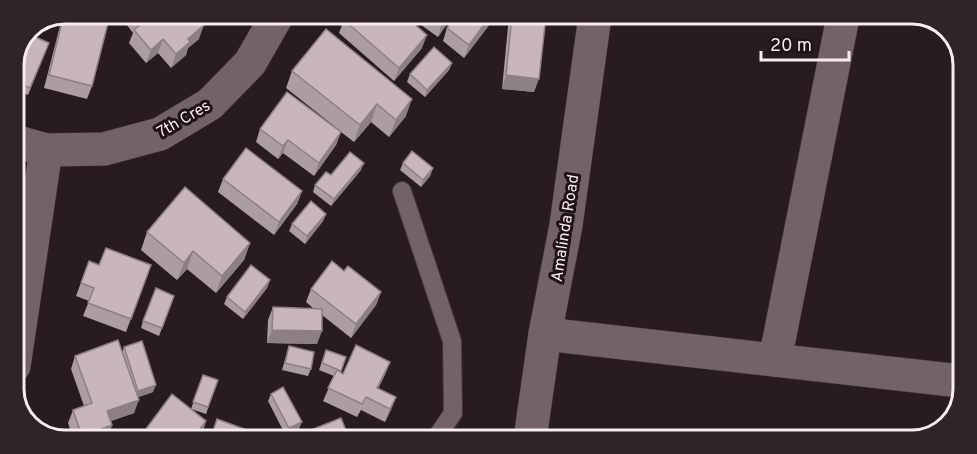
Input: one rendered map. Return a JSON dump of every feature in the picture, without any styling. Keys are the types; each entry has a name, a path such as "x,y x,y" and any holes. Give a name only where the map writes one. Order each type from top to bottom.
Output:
{"street":[{"name":"7th Cres","path":"24,144 46,150 104,149 160,134 210,104 250,63 273,24"},
{"name":"Amalinda Road","path":"532,430 545,334 566,225 594,24"},
{"path":"775,360 842,24"},
{"path":"24,298 46,150"},
{"path":"545,334 953,380"}],"lane":[{"path":"402,191 452,342 453,413 441,430"}],"building":[{"path":"62,24 108,24 92,86 49,75"},
{"path":"141,24 204,25 176,54 163,39 151,50 134,30"},
{"path":"349,24 414,24 427,35 399,68"},
{"path":"450,24 484,24 469,45 447,28"},
{"path":"511,24 545,24 539,79 506,75"},
{"path":"326,29 412,99 396,120 377,104 360,125 292,71"},
{"path":"35,37 49,43 30,88 24,85 25,55"},
{"path":"434,47 452,63 427,90 410,74"},
{"path":"287,92 341,132 319,163 288,140 283,146 260,129"},
{"path":"246,148 302,191 279,222 223,179"},
{"path":"412,151 433,168 423,180 403,163"},
{"path":"350,152 364,163 334,199 315,185 326,172 331,175"},
{"path":"185,187 250,243 222,276 193,251 184,263 147,232"},
{"path":"311,201 326,214 307,236 292,224"},
{"path":"106,248 151,265 131,319 88,303 94,288 81,283 89,261 99,265"},
{"path":"332,261 344,271 348,266 381,292 356,324 311,289"},
{"path":"251,265 270,280 245,312 227,297"},
{"path":"156,288 174,296 162,328 143,321"},
{"path":"273,307 322,309 322,331 272,330"},
{"path":"118,340 139,400 107,411 112,425 98,430 80,430 73,410 92,403 75,356"},
{"path":"142,341 156,385 138,391 124,347"},
{"path":"356,345 390,362 377,388 396,397 390,409 366,397 362,404 328,388 337,370 343,374"},
{"path":"289,346 314,352 311,369 285,363"},
{"path":"326,350 346,357 341,371 322,363"},
{"path":"203,375 218,380 208,407 193,402"},
{"path":"283,387 302,422 289,428 271,394"},
{"path":"172,394 206,421 199,430 145,430"},
{"path":"341,418 346,430 311,430"},
{"path":"217,419 247,430 213,430"}]}
